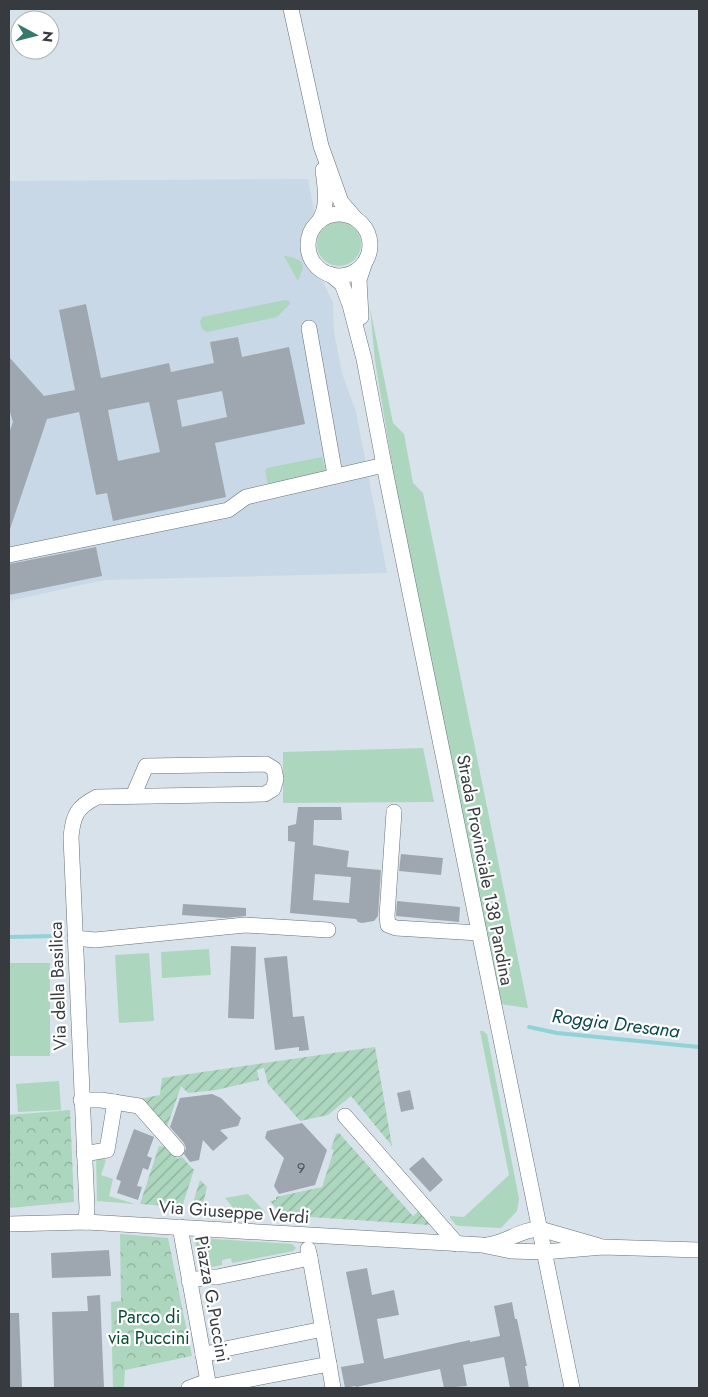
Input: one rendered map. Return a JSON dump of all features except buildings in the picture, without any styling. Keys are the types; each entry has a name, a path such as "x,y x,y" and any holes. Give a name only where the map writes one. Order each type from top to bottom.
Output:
{"street":[{"path":"291,9 321,146 341,202 364,226 369,236 370,250 366,260 360,268 339,276 330,274 315,265 308,250 310,234 319,221 325,199 321,146"},
{"path":"319,221 326,216 337,213 354,217"},
{"name":"Strada Provinciale 138 Pandina","path":"364,359 358,286 360,274 366,260"},
{"name":"Strada Provinciale 138 Pandina","path":"330,274 340,281 346,291 364,359 572,1388"},
{"path":"309,328 335,475"},
{"path":"9,556 228,510 246,497 384,465"},
{"name":"Via della Basilica","path":"86,1222 87,1208 71,837 73,820 83,804 97,797 265,794 273,789 276,779 274,769 266,764 146,766 133,796"},
{"path":"394,812 386,916 388,925 396,928 479,933"},
{"path":"75,938 95,940 245,925 328,930"},
{"path":"81,1100 115,1102 139,1106 177,1149"},
{"path":"84,1154 107,1150 115,1102"},
{"path":"345,1116 456,1244"},
{"name":"Via Giuseppe Verdi","path":"9,1224 86,1222 482,1245"},
{"name":"Piazza G.Puccini","path":"180,1228 210,1388 329,1364"},
{"path":"482,1245 498,1243 531,1230 540,1229 602,1248"},
{"path":"304,1235 310,1258 333,1388"},
{"path":"482,1245 511,1251 544,1252 602,1248 699,1250"},
{"name":"Piazza G.Puccini","path":"189,1281 310,1258"},
{"path":"203,1355 323,1328"},
{"path":"189,1388 208,1381"}],"shaded area":[{"path":"308,179 315,216 302,232 301,246 306,267 323,282 333,303 334,332 342,373 356,412 387,573 104,580 9,601 9,181"}],"green space":[{"path":"339,222 351,226 357,232 361,244 357,256 351,262 339,266 327,262 321,256 317,244 321,232 327,226"},
{"path":"284,256 292,257 302,262 303,268 298,281"},
{"path":"285,300 289,301 290,304 277,317 207,332 202,329 200,322 202,317"},
{"path":"370,308 393,423 404,434 413,483 423,493 528,1008 500,1004 403,531 375,361"},
{"path":"322,457 326,471 268,485 265,471 267,468"},
{"path":"423,748 434,802 283,803 283,752"},
{"path":"209,949 211,975 162,978 161,952"},
{"path":"149,953 154,1021 119,1023 115,955"},
{"path":"9,963 50,963 50,1056 9,1056"},
{"path":"480,1031 487,1034 519,1199 517,1211 501,1228 460,1226 456,1225 450,1218 450,1216 464,1217 509,1175"},
{"path":"375,1047 392,1146 351,1096 328,1115 300,1121 268,1084 264,1068 257,1070 259,1080 216,1090 188,1093 181,1086 167,1127 139,1099 160,1095 162,1078"},
{"path":"59,1081 61,1110 18,1112 16,1084"},
{"path":"70,1110 74,1202 9,1208 9,1115"},
{"path":"339,1133 413,1216 420,1210 431,1223 429,1225 282,1215 270,1201 276,1200 276,1197 322,1187 334,1150 331,1149 336,1134"},
{"path":"159,1146 167,1147 178,1159 182,1157 194,1170 182,1207 140,1204"},
{"path":"96,1157 106,1160 101,1175 113,1179 109,1196 135,1204 97,1201"},
{"path":"200,1180 207,1187 203,1204 193,1203"},
{"path":"248,1194 266,1213 236,1211 225,1198"},
{"name":"Parco di via Puccini","path":"120,1234 168,1238 192,1356 125,1370 124,1388 113,1388 111,1302 121,1301"},
{"path":"199,1238 292,1244 296,1248 293,1251 232,1263 231,1258 222,1260 222,1265 203,1269 199,1266 195,1242"}],"waterway":[{"name":"Roggia Dresana","path":"9,937 56,936"},
{"name":"Roggia Dresana","path":"529,1027 557,1033 699,1047"}]}
